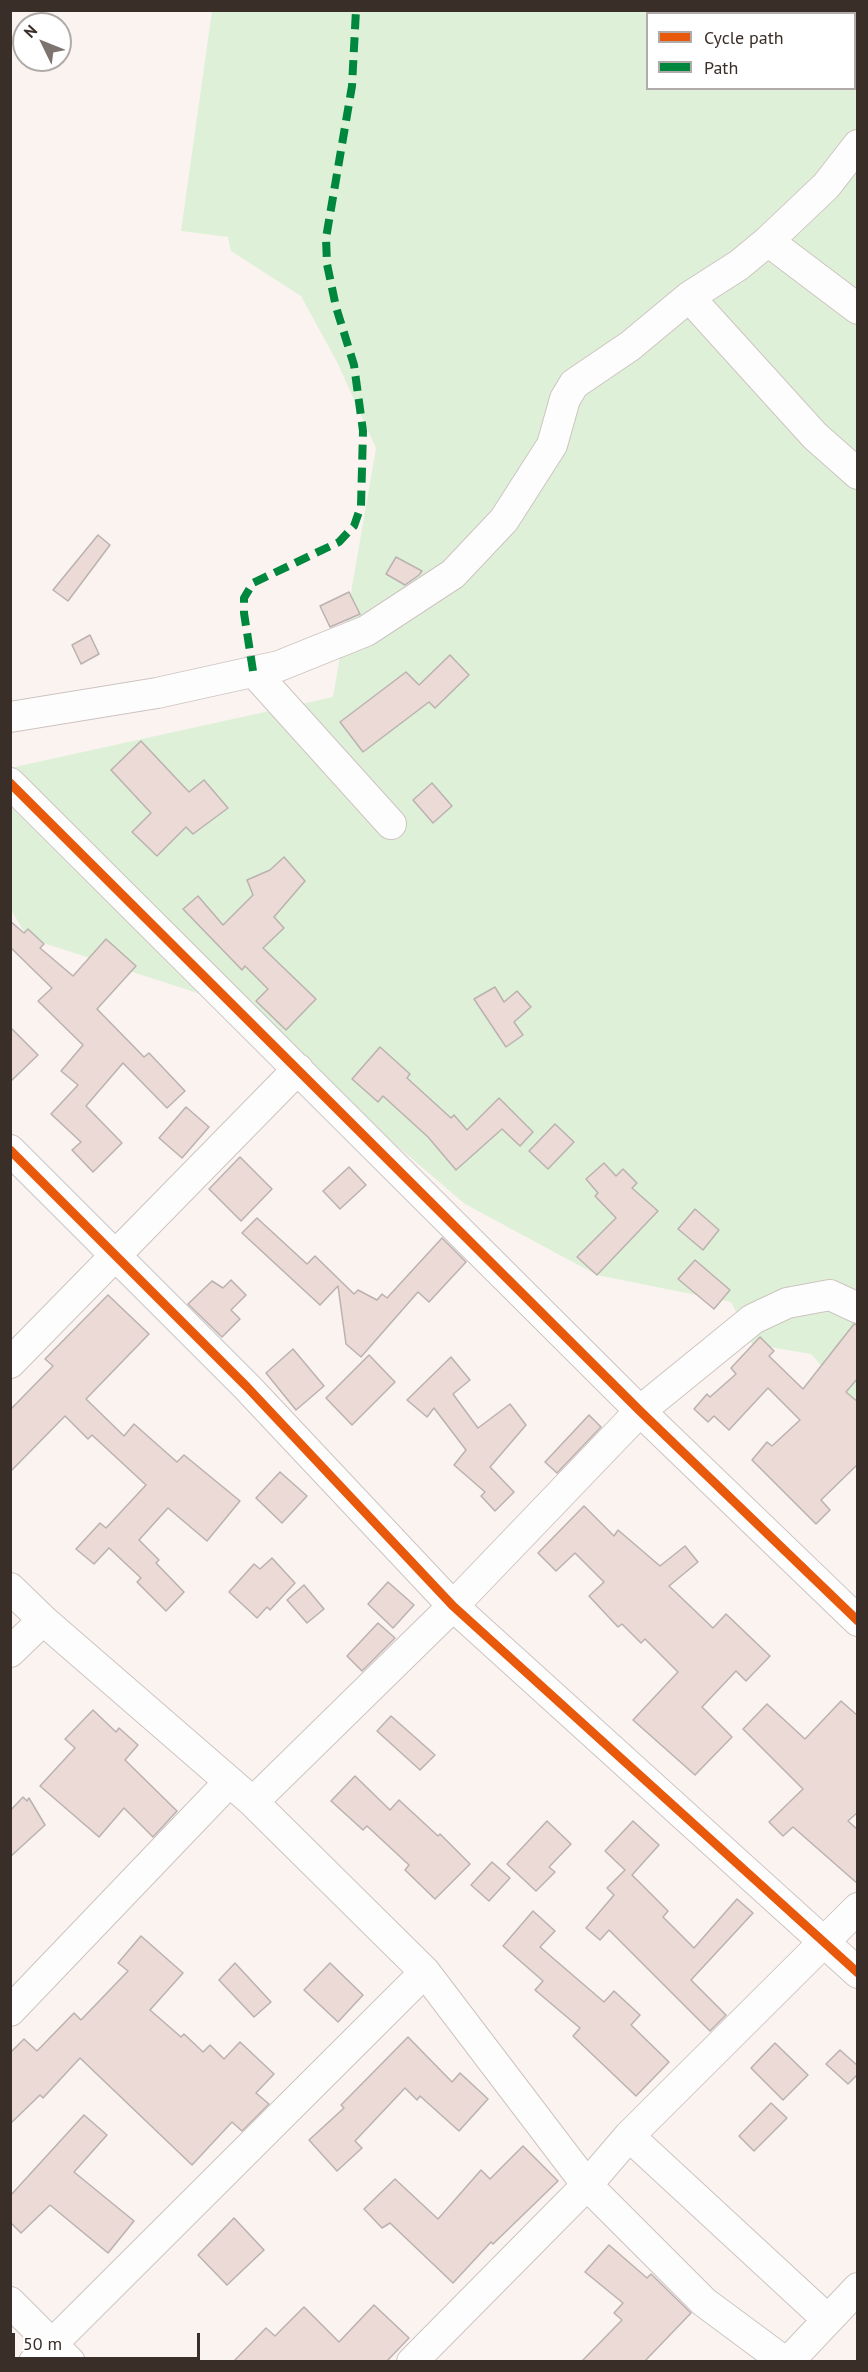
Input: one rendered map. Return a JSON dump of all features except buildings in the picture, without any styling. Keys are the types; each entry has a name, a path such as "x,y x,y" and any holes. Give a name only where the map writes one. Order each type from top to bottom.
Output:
{"street":[{"path":"10,717 157,693 279,666 366,631 453,574 504,520 552,446 565,399 574,384 630,346 689,297 739,265 768,241 826,186 858,145"},
{"path":"768,241 858,309"},
{"path":"689,297 815,436 858,474"},
{"path":"253,670 391,824"},
{"path":"10,783 640,1411 858,1621"},
{"path":"10,1362 298,1069"},
{"path":"10,1150 247,1387 453,1606 858,1973"},
{"path":"253,1802 453,1606 640,1411 753,1319 787,1303 830,1295 858,1308"},
{"path":"10,1588 43,1620 253,1802 425,1972 587,2185 704,2302 786,2361 858,2288"},
{"path":"10,1653 43,1620"},
{"path":"10,2011 229,1782"},
{"path":"412,2361 587,2185 629,2136 858,1908"},
{"path":"10,2302 52,2355 425,1972"},
{"path":"629,2136 827,2319"}],"green space":[{"path":"212,11 857,11 857,1406 811,1354 752,1344 731,1302 597,1275 465,1204 231,1004 28,938 11,910 10,768 333,697 376,448 337,362 301,296 231,251 228,237 181,231"}],"marked path":[{"path":"253,671 244,613 244,598 253,583 339,542 354,526 361,506 363,431 354,365 336,307 327,264 326,238 352,86 356,10"}],"cycle path":[{"path":"10,783 640,1411 858,1621"},
{"path":"10,1150 247,1387 453,1606 858,1973"}]}
